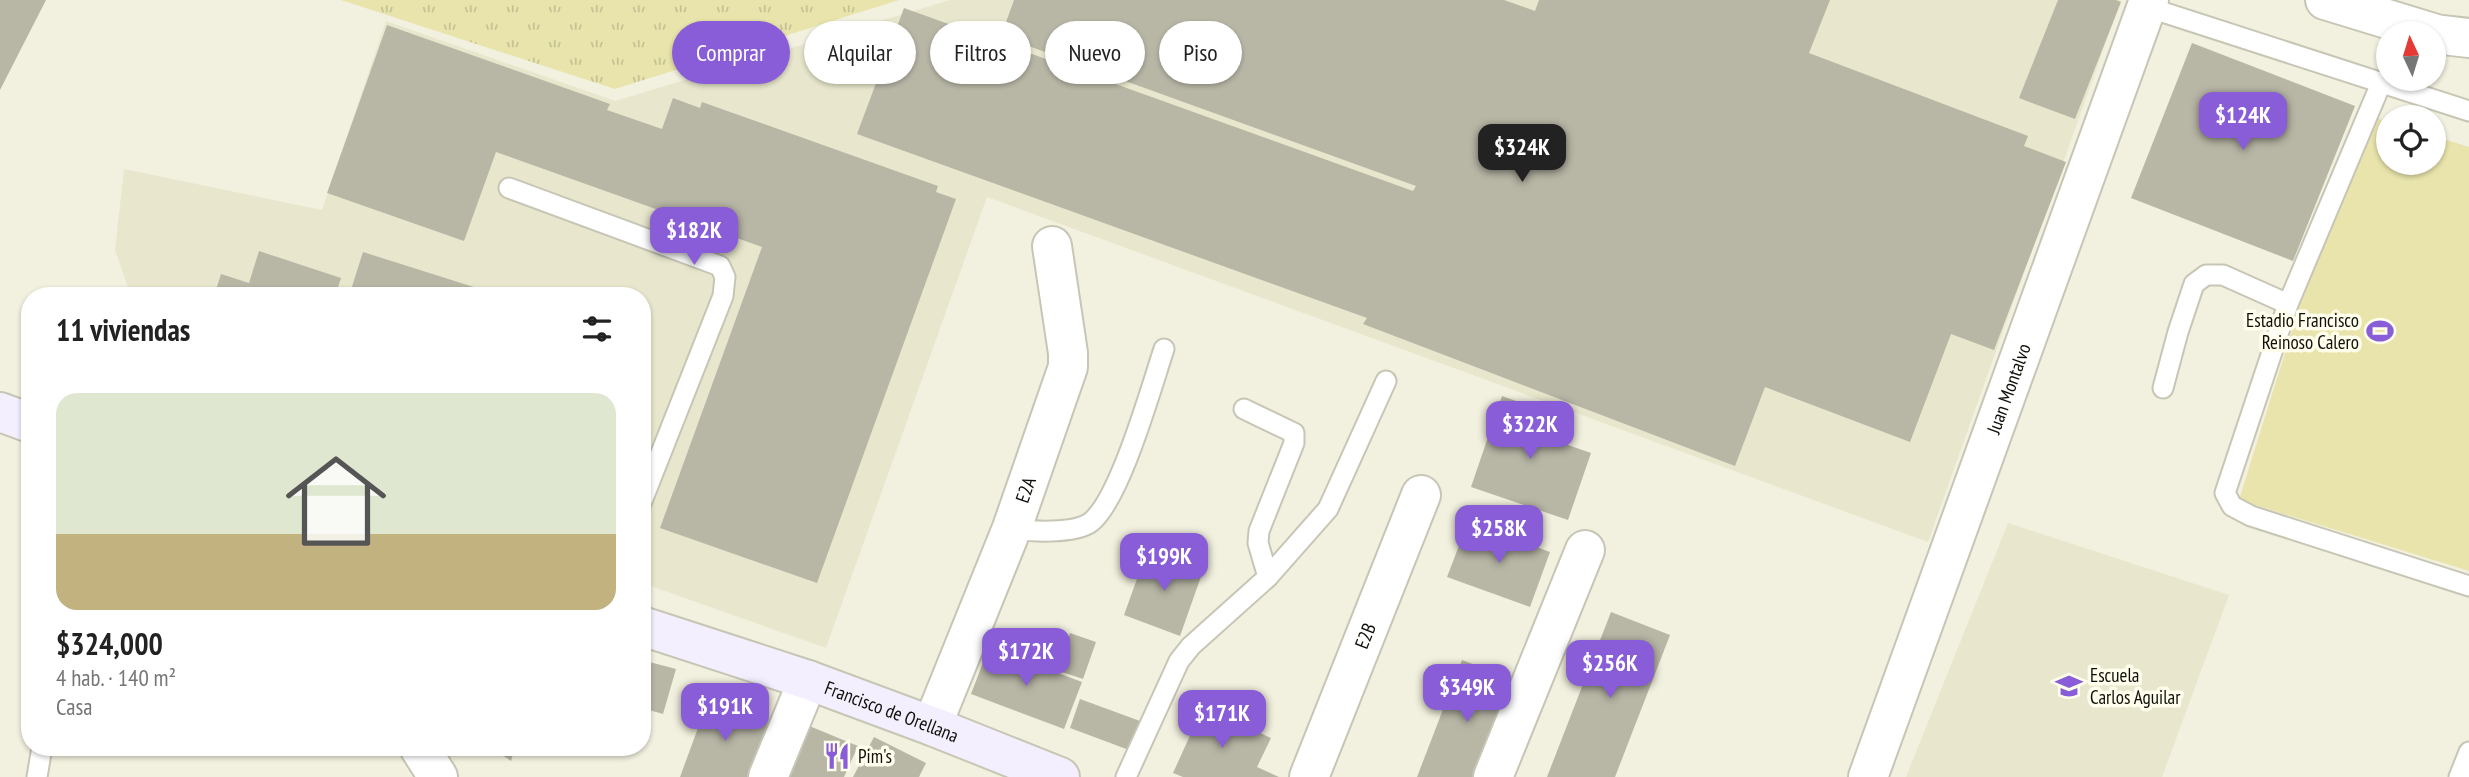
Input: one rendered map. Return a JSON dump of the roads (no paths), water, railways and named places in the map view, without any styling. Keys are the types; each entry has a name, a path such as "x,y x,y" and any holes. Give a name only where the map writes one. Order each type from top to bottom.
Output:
{"street":[{"path":"2325,0 2394,21"},
{"name":"Juan Montalvo","path":"1868,777 2148,3"},
{"path":"2446,35 2469,38"},
{"name":"E2A","path":"932,726 1012,527 1068,367 1052,246"},
{"path":"0,412 21,420"},
{"name":"E2B","path":"1309,777 1420,495"},
{"path":"1493,777 1585,550"},
{"name":"Francisco de Orellana","path":"651,629 808,680 1060,777"},
{"path":"768,777 808,680"},
{"path":"425,756 438,777"}],"lane":[{"path":"2148,3 2376,79"},
{"path":"2378,91 2288,304 2225,493 2232,506 2250,516 2469,586"},
{"path":"2411,91 2469,111"},
{"path":"509,188 720,266 725,278 723,296 651,478"},
{"path":"2163,388 2194,284 2206,275 2223,275 2288,304"},
{"path":"1012,527 1026,531 1073,529 1090,523 1118,481 1164,349"},
{"path":"1126,777 1179,661 1191,646 1268,577 1328,509 1386,381"},
{"path":"1244,409 1294,433 1294,443 1259,531 1258,543 1268,577"},
{"path":"2459,777 2469,752"},
{"path":"37,777 40,756"}],"place":[{"name":"Estadio Francisco Reinoso Calero","path":"2380,331"},
{"name":"Escuela Carlos Aguilar","path":"2069,686"},
{"name":"Pim's","path":"837,756"}]}
